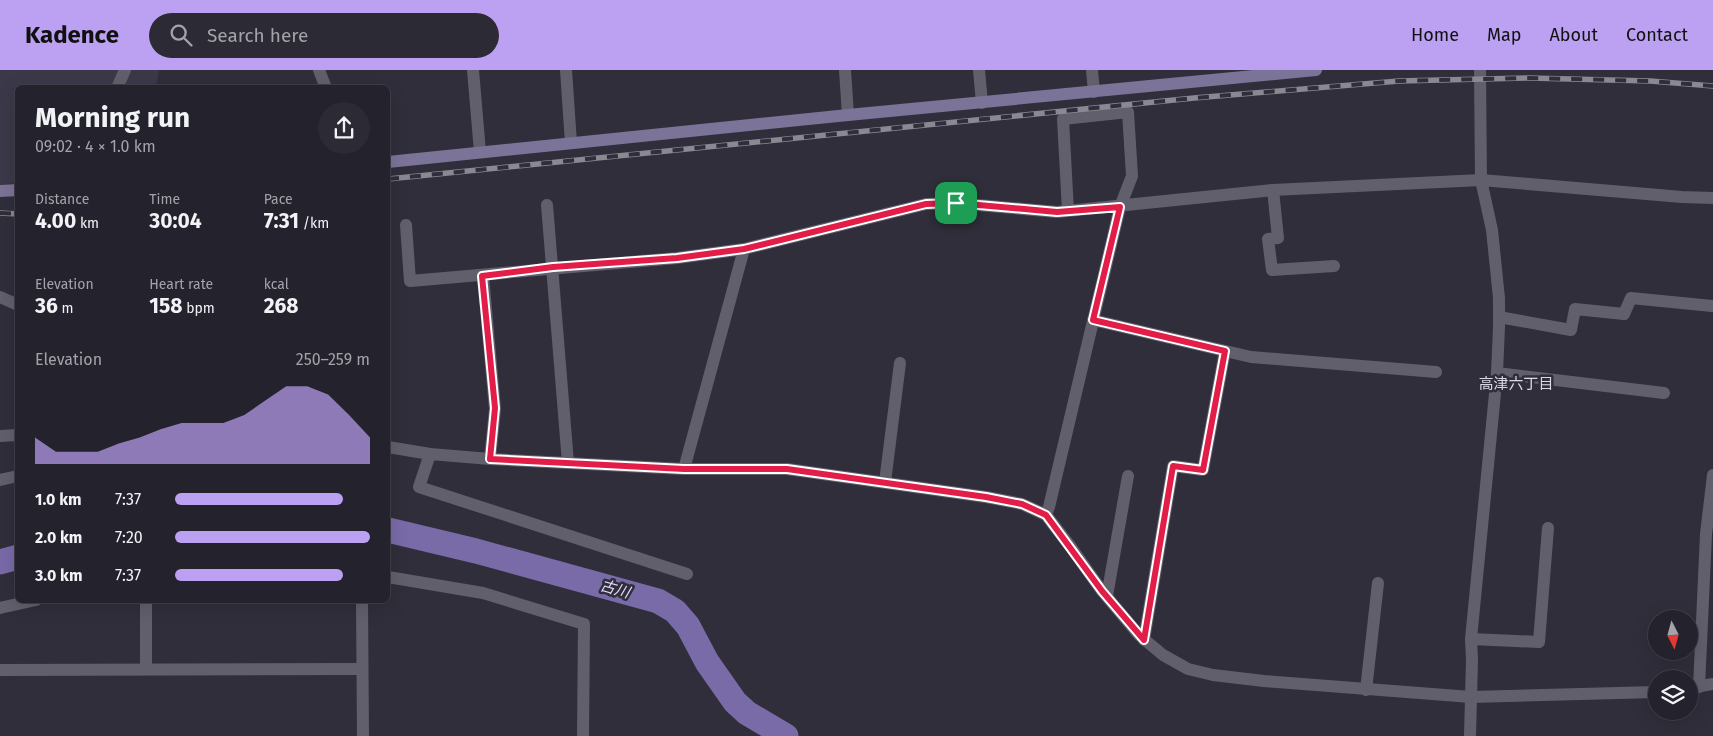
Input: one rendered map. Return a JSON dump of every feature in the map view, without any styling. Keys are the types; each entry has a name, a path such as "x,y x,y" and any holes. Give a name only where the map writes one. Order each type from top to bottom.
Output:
{"street":[{"path":"118,85 125,70"},
{"path":"319,70 325,85"},
{"path":"473,70 480,152"},
{"path":"566,70 571,143"},
{"path":"845,70 848,115"},
{"path":"979,70 982,103"},
{"path":"1092,70 1094,92"},
{"path":"390,162 1316,70"},
{"path":"1470,736 1471,639 1496,373 1499,317 1499,298 1492,230 1481,180 1480,70"},
{"path":"1046,515 1120,207 1132,176 1128,112 1063,119 1068,211"},
{"path":"406,225 410,281 482,276 553,267 677,258 744,249 926,204 956,203 1057,212 1272,190 1481,180 1713,198"},
{"path":"0,191 15,190"},
{"path":"1272,190 1278,238 1268,239 1272,270 1334,266"},
{"path":"547,205 568,463"},
{"path":"684,469 744,249"},
{"path":"482,276 495,408 490,459"},
{"path":"0,298 15,304"},
{"path":"1499,317 1571,330 1575,309 1624,314 1631,298 1712,306"},
{"path":"1093,320 1251,357 1436,372"},
{"path":"1144,640 1173,466 1203,470 1225,351"},
{"path":"885,482 900,363"},
{"path":"1496,373 1664,393"},
{"path":"0,436 15,435"},
{"path":"390,449 490,459 684,469 787,469 885,482 1022,504 1046,515 1107,596 1144,640 1163,656 1188,669 1213,675 1264,681 1471,697 1648,692"},
{"path":"430,454 419,487 687,574"},
{"path":"1107,596 1128,476"},
{"path":"1696,670 1710,535 1713,476"},
{"path":"0,480 15,477"},
{"path":"1471,639 1539,642 1548,528"},
{"path":"390,577 483,593 584,624 583,736"},
{"path":"1366,690 1378,584"},
{"path":"0,608 22,603"},
{"path":"146,603 146,669"},
{"path":"362,603 363,736"},
{"path":"0,670 362,669"},
{"path":"1698,687 1713,684"}],"shaded area":[{"path":"0,70 159,70 156,85 15,85 15,183 0,185"}],"waterway":[{"name":"古川","path":"390,530 476,551 658,601 675,611 688,626 707,662 735,702 747,713 786,736"},
{"name":"古川","path":"0,562 15,558"}],"railway":[{"path":"390,179 1194,98 1399,81 1529,78 1650,81 1713,86"},
{"path":"0,213 15,214"}],"district":[{"name":"高津六丁目","path":"1516,384"}],"route":[{"path":"956,203 1057,212 1120,207 1093,320 1225,351 1203,470 1173,466 1144,640 1102,591 1046,515 1022,504 986,497 787,469 684,469 490,459 495,408 482,276 553,267 677,258 744,249 807,235 926,204 956,203"}]}
